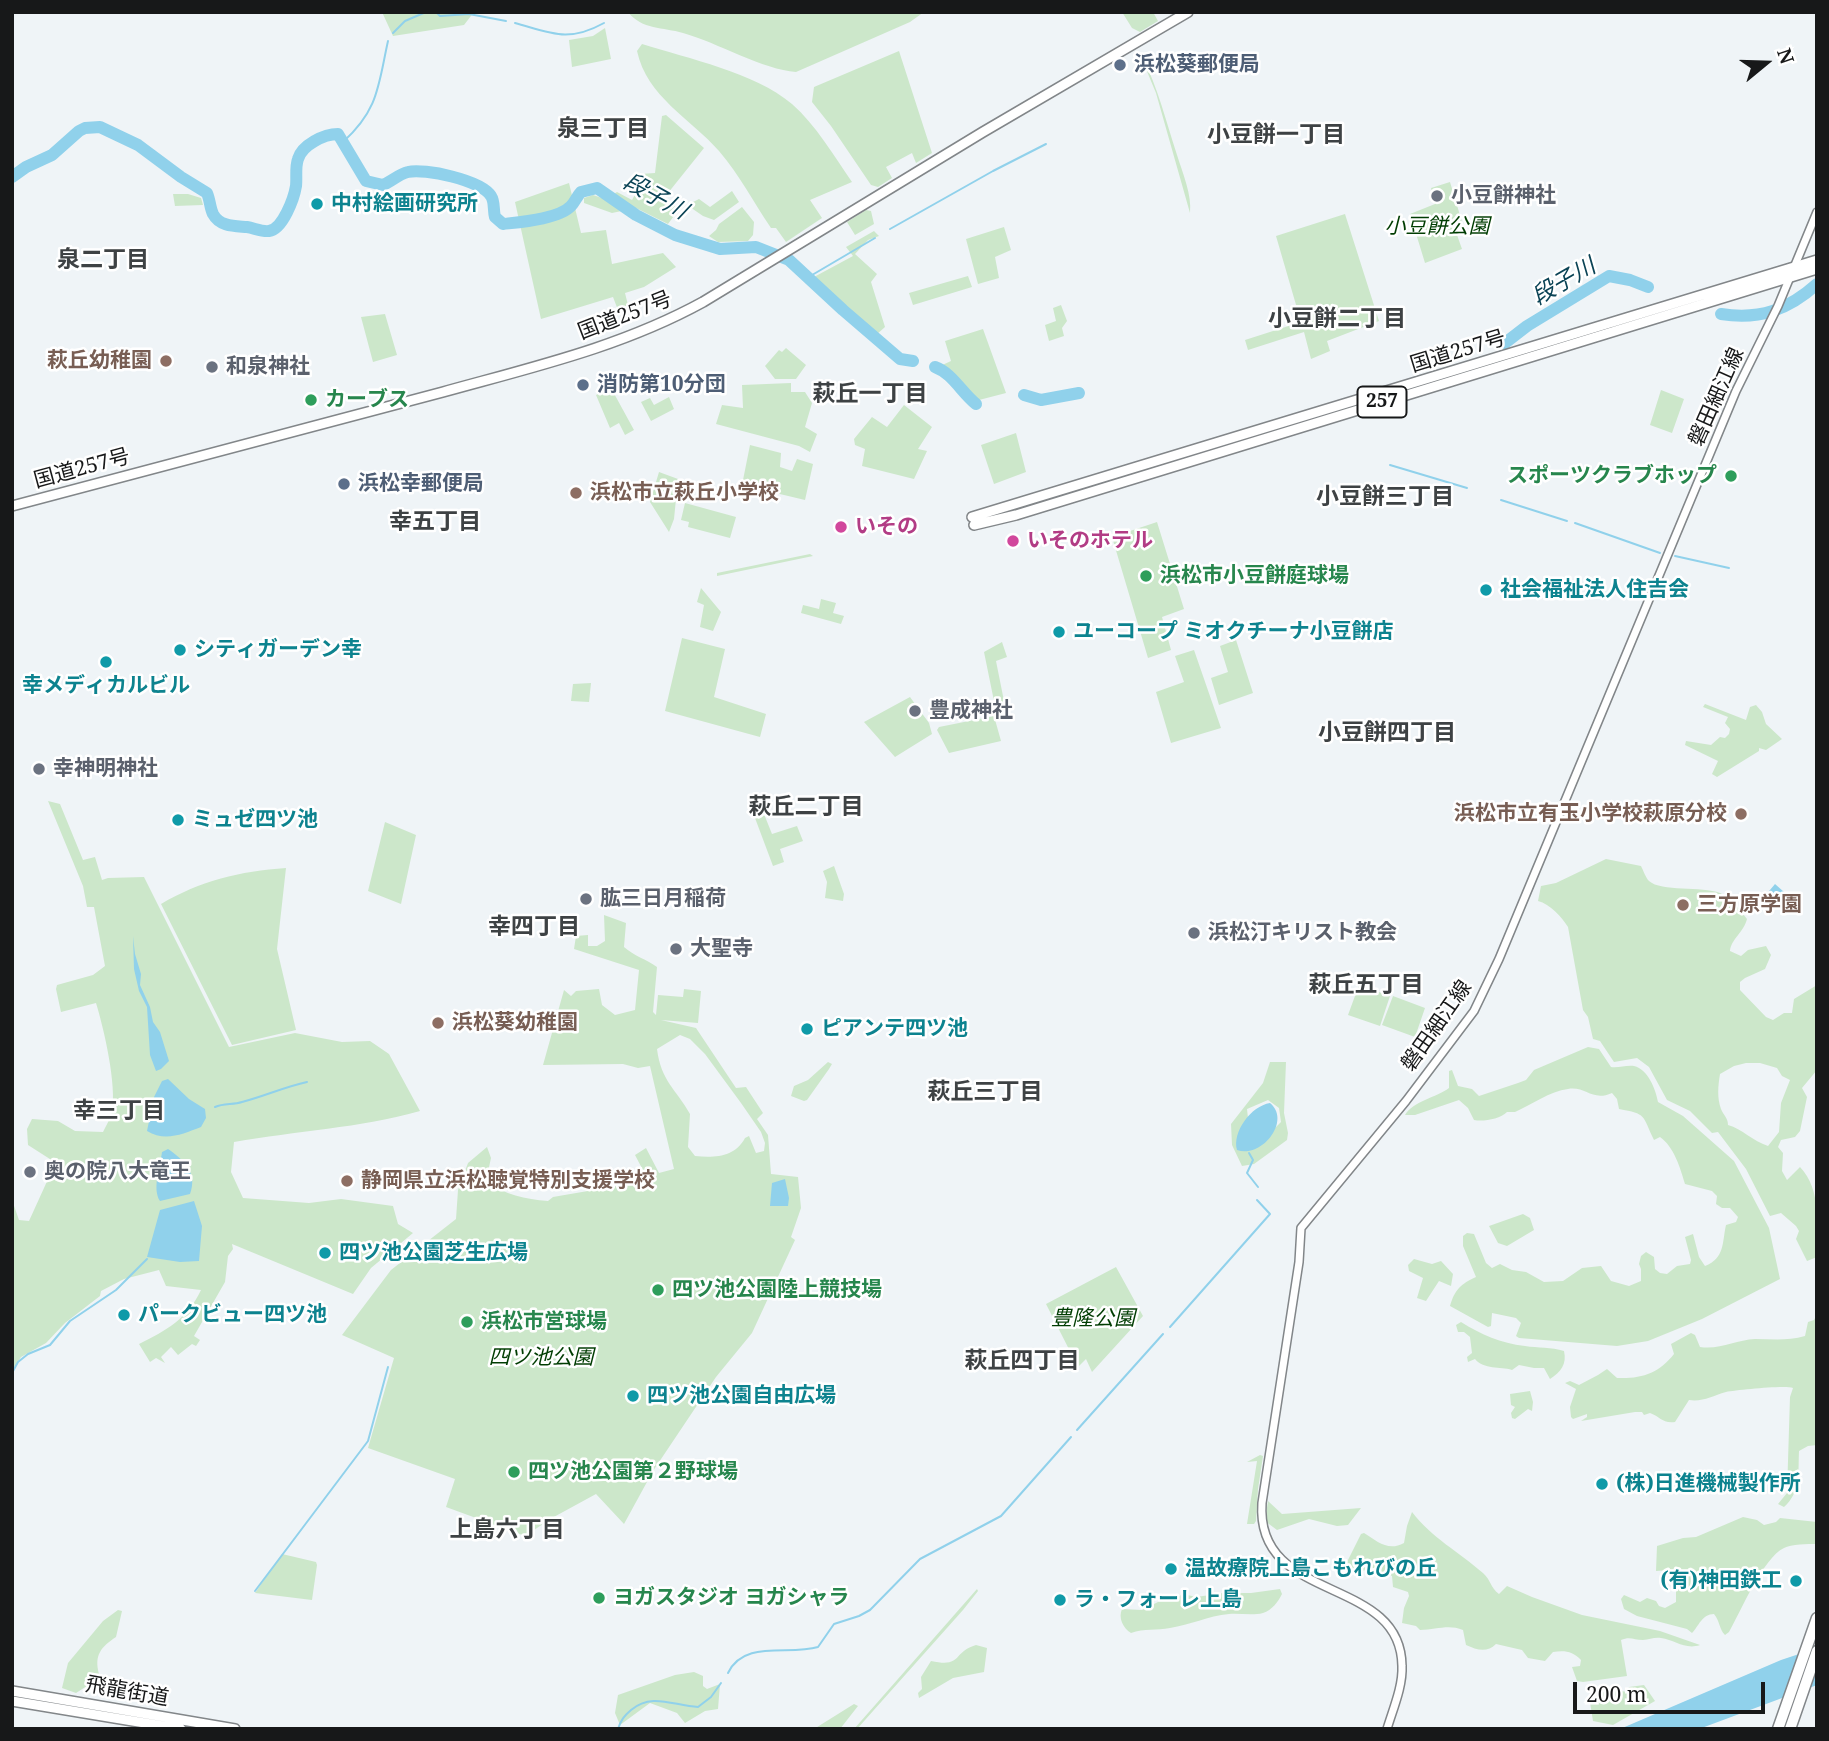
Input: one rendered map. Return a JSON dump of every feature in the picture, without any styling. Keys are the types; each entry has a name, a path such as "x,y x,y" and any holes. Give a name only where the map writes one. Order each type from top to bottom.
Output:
{"highway":[{"name":"国道257号","path":"12,506 334,423 619,341 676,317 994,125 1188,12"},
{"name":"257","path":"1793,267 1817,260"},
{"name":"国道257号","path":"1788,277 1016,515 973,521 1793,267"},
{"name":"257","path":"1788,277 1817,270"},
{"path":"1779,1723 1817,1618"},
{"path":"1790,1729 1817,1651"},
{"name":"飛龍街道","path":"12,1691 75,1700 181,1729"},
{"name":"飛龍街道","path":"12,1701 235,1729"}],"main road":[{"name":"磐田細江線","path":"1387,1729 1402,1669 1400,1649 1394,1635 1378,1615 1364,1605 1282,1562 1268,1542 1262,1522 1265,1480 1295,1286 1301,1228 1406,1101 1474,1011 1499,959 1736,391 1777,306 1817,212"}],"green space":[{"path":"382,12 474,12 464,25 393,36"},
{"path":"628,12 924,12 910,22 796,72 769,66 696,37 646,25"},
{"path":"1122,12 1153,12 1158,21 1140,32 1132,28"},
{"path":"605,28 611,59 572,67 569,40 593,36"},
{"path":"642,44 740,75 777,93 809,121 852,182 810,200 822,218 786,242 776,228 771,228 719,151 671,106 650,81 637,51"},
{"path":"899,51 932,153 916,163 912,153 886,167 892,178 878,187 871,185 812,102 814,87"},
{"path":"1142,56 1157,92 1184,177 1190,199 1190,213 1156,93"},
{"path":"666,115 704,148 664,198 679,209 668,224 636,208 612,213 584,203 584,198 593,195 605,199 617,192 632,200 640,186 640,174 655,173 662,116"},
{"name":"小豆餅公園","path":"1450,182 1465,232 1457,235 1462,249 1425,263 1410,214 1435,204 1431,188"},
{"path":"569,183 581,233 606,230 612,264 663,253 676,267 644,287 625,293 628,305 618,310 613,297 541,319 515,202"},
{"path":"732,191 739,202 714,220 687,205 699,199 710,207"},
{"path":"173,194 188,194 201,198 203,205 175,206"},
{"path":"742,207 754,222 753,235 748,241 718,242 709,236 719,224"},
{"path":"866,210 871,211 874,224 855,235 847,222"},
{"path":"1345,214 1379,321 1327,341 1330,351 1311,359 1304,332 1248,350 1245,340 1301,322 1276,236"},
{"path":"1004,227 1011,250 995,257 999,278 978,284 966,239"},
{"path":"874,231 879,236 868,240 855,254 877,274 871,282 885,327 876,335 814,277 853,256 846,247"},
{"path":"968,276 972,287 913,305 909,293"},
{"path":"1061,305 1067,321 1062,328 1064,336 1049,341 1045,325 1056,321 1053,308"},
{"path":"385,314 397,355 373,362 361,317"},
{"path":"983,329 1006,393 979,400 966,399 938,367 951,361 945,341"},
{"path":"786,348 806,365 796,379 775,379 765,366 779,350 782,352"},
{"path":"791,383 791,392 805,392 812,403 805,427 817,434 810,452 799,446 716,424 722,405 743,408 742,385"},
{"path":"611,388 634,430 625,435 619,423 610,428 596,395"},
{"path":"1661,390 1684,399 1672,433 1650,425"},
{"path":"669,397 674,409 651,421 641,402 650,398 654,405"},
{"path":"904,405 932,427 918,449 927,451 914,479 862,466 865,449 855,445 854,439 872,417 887,427"},
{"path":"1016,433 1026,472 994,484 981,445"},
{"path":"750,445 781,453 780,467 792,471 797,459 813,464 805,500 742,485"},
{"path":"659,472 678,479 674,519 669,532 650,502"},
{"path":"685,503 736,517 730,538 688,527 689,522 681,520"},
{"path":"1157,522 1184,609 1162,617 1171,650 1148,658 1112,537"},
{"path":"810,554 813,556 717,576 717,573"},
{"path":"701,588 721,612 713,631 700,627 704,605 697,602"},
{"path":"821,599 836,603 833,613 844,616 841,624 801,613 803,605 819,609"},
{"path":"682,638 725,649 714,697 766,714 760,737 665,711"},
{"path":"1236,640 1253,693 1219,705 1211,678 1228,672 1220,646"},
{"path":"1002,642 1007,657 996,661 1004,701 995,706 984,652"},
{"path":"1194,650 1221,728 1171,743 1156,692 1184,682 1175,656"},
{"path":"591,683 589,702 571,701 573,684"},
{"path":"910,697 929,723 932,734 895,757 864,722"},
{"path":"1705,704 1746,720 1750,707 1756,705 1766,724 1782,739 1766,750 1759,748 1759,751 1717,777 1712,774 1718,761 1685,745 1686,741 1711,745 1720,737 1725,738 1729,734 1730,729 1725,723 1728,717 1703,707"},
{"path":"994,716 1001,741 949,753 937,730 939,727"},
{"path":"48,801 60,804 83,860 95,857 102,880 144,877 229,1047 295,1033 342,1042 370,1041 389,1054 420,1111 351,1125 234,1142 231,1172 243,1198 309,1203 341,1199 393,1206 398,1224 413,1233 371,1268 353,1294 232,1244 225,1282 194,1336 200,1340 196,1346 192,1344 178,1355 171,1347 161,1357 165,1363 156,1358 150,1362 139,1344 175,1323 190,1308 201,1290 166,1286 159,1270 124,1279 101,1291 100,1296 65,1323 46,1343 21,1357 12,1371 12,1200 19,1220 29,1221 49,1177 53,1161 28,1145 27,1129 32,1119 58,1121 75,1131 103,1132 111,1115 113,1101 109,1057 96,1003 61,1012 56,989 57,985 93,975 105,966 94,907 87,907 83,886"},
{"path":"764,814 772,834 797,826 803,841 780,849 784,862 773,866 755,818"},
{"path":"385,822 416,835 401,904 368,891"},
{"path":"1606,859 1641,866 1648,880 1663,887 1720,893 1732,901 1747,919 1730,951 1741,956 1748,950 1766,946 1771,955 1765,969 1740,982 1740,990 1766,1017 1773,1020 1784,1013 1792,1013 1794,999 1817,985 1817,1070 1802,1088 1807,1097 1800,1131 1795,1137 1781,1140 1778,1147 1783,1153 1782,1171 1787,1180 1800,1167 1812,1187 1817,1209 1817,1257 1807,1261 1796,1239 1799,1231 1796,1226 1781,1213 1770,1216 1746,1169 1718,1132 1712,1133 1690,1111 1667,1100 1649,1067 1637,1058 1614,1062 1600,1041 1593,1039 1588,1017 1583,1010 1568,927 1555,911 1538,901 1541,886 1556,883","holes":["1760,1063 1777,1068 1782,1076 1790,1080 1781,1103 1779,1132 1768,1146 1728,1125 1718,1096 1720,1074 1734,1066"]},
{"path":"834,866 844,894 843,901 825,898 827,882 823,871"},
{"path":"286,868 277,949 296,1030 232,1045 161,904 221,878"},
{"name":"四ツ池公園","path":"604,915 626,923 624,947 657,967 653,1012 656,1015 658,995 683,997 684,989 701,991 698,1023 661,1020 696,1028 736,1088 746,1087 763,1113 757,1119 768,1135 771,1174 798,1177 801,1208 791,1237 795,1240 752,1333 716,1377 653,1471 624,1524 596,1494 525,1536 446,1507 455,1479 368,1448 394,1358 342,1335 391,1270 456,1219 458,1190 468,1163 487,1147 491,1158 486,1181 508,1193 548,1201 553,1197 646,1181 635,1155 646,1148 659,1173 674,1169 650,1066 638,1068 623,1064 543,1065 564,990 571,996 576,991 599,989 602,1005 615,1015 635,1010 639,970 574,949 576,936 588,935 588,946 597,946 605,941","holes":["680,1035 690,1039 705,1054 761,1132 765,1143 764,1151 756,1153 749,1136 736,1149 724,1155 695,1156 688,1147 690,1114 666,1077 657,1049"]},
{"path":"1359,985 1390,996 1380,1026 1348,1015"},
{"path":"1393,996 1425,1008 1415,1037 1382,1025"},
{"path":"1588,1047 1599,1049 1611,1067 1634,1066 1643,1071 1653,1086 1658,1102 1683,1116 1734,1161 1769,1228 1780,1279 1702,1319 1648,1341 1617,1346 1519,1338 1516,1336 1521,1323 1516,1318 1492,1313 1491,1326 1488,1327 1450,1306 1459,1288 1476,1277 1463,1246 1463,1236 1467,1233 1474,1234 1486,1263 1492,1268 1500,1264 1512,1270 1526,1272 1544,1282 1563,1281 1582,1268 1601,1266 1611,1281 1629,1286 1641,1281 1639,1264 1641,1256 1646,1252 1654,1257 1655,1269 1667,1274 1677,1266 1690,1264 1685,1237 1693,1234 1699,1257 1705,1266 1719,1254 1726,1225 1736,1222 1738,1217 1730,1208 1722,1208 1716,1204 1717,1196 1712,1191 1685,1184 1679,1164 1669,1146 1660,1137 1654,1140 1639,1114 1619,1109 1617,1099 1612,1093 1599,1096 1574,1089 1561,1090 1515,1112 1507,1112 1487,1120 1474,1120 1468,1108 1459,1100 1415,1115 1405,1115 1419,1103 1449,1088 1449,1071 1452,1070 1458,1086 1472,1089 1479,1096 1526,1080 1534,1070"},
{"path":"828,1062 832,1064 807,1100 791,1096 794,1086 808,1080"},
{"path":"1270,1062 1286,1062 1284,1113 1287,1140 1254,1164 1242,1166 1232,1145 1231,1124 1263,1083","holes":["1268,1100 1279,1108 1281,1122 1265,1138 1248,1118 1247,1109"]},
{"path":"1523,1214 1530,1218 1534,1230 1507,1246 1498,1243 1489,1226"},
{"path":"1414,1259 1432,1264 1441,1261 1453,1274 1451,1286 1439,1281 1426,1301 1417,1298 1423,1278 1409,1271 1408,1265"},
{"name":"豊隆公園","path":"1116,1267 1143,1316 1092,1372 1086,1359 1078,1367 1046,1304"},
{"path":"1817,1314 1817,1445 1799,1451 1796,1488 1784,1507 1778,1504 1787,1493 1790,1397 1793,1388 1740,1390 1689,1400 1675,1422 1664,1421 1650,1413 1644,1415 1642,1412 1581,1421 1587,1414 1573,1419 1571,1417 1570,1407 1576,1389 1565,1383 1570,1381 1579,1385 1607,1369 1617,1378 1649,1373 1662,1366 1674,1354 1671,1344 1691,1333 1695,1335 1700,1347 1707,1348 1755,1339 1805,1336 1808,1322 1814,1320"},
{"path":"1461,1322 1499,1341 1564,1351 1564,1364 1550,1379 1544,1368 1519,1365 1512,1370 1487,1366 1475,1359 1468,1362 1467,1357 1472,1353 1470,1337 1464,1332 1458,1332 1456,1325"},
{"path":"1530,1391 1532,1411 1528,1409 1515,1419 1512,1418 1511,1413 1515,1407 1511,1405 1510,1394"},
{"path":"1263,1456 1256,1521 1254,1524 1247,1524 1257,1461 1247,1462"},
{"path":"1268,1501 1282,1514 1361,1508 1348,1525 1337,1526 1309,1519 1277,1530 1265,1521"},
{"path":"1412,1512 1437,1537 1483,1573 1499,1594 1507,1586 1582,1615 1660,1631 1700,1645 1685,1646 1661,1638 1624,1639 1621,1640 1627,1676 1583,1682 1577,1681 1572,1667 1580,1666 1581,1660 1568,1652 1553,1652 1545,1661 1528,1658 1522,1650 1496,1644 1485,1650 1470,1647 1466,1645 1463,1630 1458,1628 1420,1630 1416,1626 1402,1623 1409,1596 1408,1592 1393,1587 1392,1576 1369,1570 1351,1574 1346,1578 1343,1570 1361,1534 1364,1533 1388,1546 1404,1543"},
{"path":"1743,1517 1757,1520 1764,1525 1780,1518 1817,1522 1817,1544 1784,1548 1768,1562 1729,1632 1725,1635 1723,1633 1714,1614 1704,1618 1692,1633 1687,1629 1637,1616 1624,1609 1621,1599 1624,1595 1640,1602 1647,1598 1665,1608 1676,1602 1676,1575 1671,1570 1656,1571 1657,1546 1696,1537"},
{"path":"282,1554 316,1562 312,1600 255,1593"},
{"path":"977,1589 963,1610 857,1729 854,1729"},
{"path":"1280,1589 1282,1594 1274,1605 1259,1614 1221,1615 1177,1627 1131,1633 1121,1619 1122,1609 1142,1610 1183,1594 1196,1597"},
{"path":"118,1610 122,1611 116,1637 106,1644 98,1657 99,1674 76,1693 62,1688 68,1663 103,1621"},
{"path":"976,1645 987,1648 984,1672 953,1678 919,1698 918,1693 922,1689 921,1677 931,1661 953,1661 963,1651"},
{"path":"694,1672 703,1676 703,1686 707,1689 720,1684 718,1709 705,1711 685,1723 677,1713 650,1703 620,1725 615,1713 618,1695 675,1675"},
{"path":"1644,1685 1655,1701 1613,1725 1593,1721 1589,1696 1615,1689 1626,1692 1629,1687"},
{"path":"854,1704 858,1706 840,1729 814,1729"}],"water":[{"path":"1775,884 1784,892 1768,911 1759,903"},
{"path":"133,936 141,974 140,985 169,1061 156,1071 150,1055 147,1007 139,991 134,969"},
{"path":"168,1079 189,1099 205,1109 206,1118 201,1127 167,1136 147,1131 154,1097 162,1081"},
{"path":"1270,1103 1278,1119 1271,1137 1255,1149 1237,1150 1237,1135 1244,1121 1256,1109"},
{"path":"168,1149 188,1168 192,1186 190,1194 160,1201 157,1178 162,1152"},
{"path":"785,1179 788,1206 770,1206 772,1183"},
{"path":"194,1201 202,1226 199,1261 180,1262 147,1257 160,1210"},
{"path":"1817,1648 1817,1685 1699,1729 1620,1729 1781,1660"}],"waterway":[{"path":"393,33 405,21 426,12"},
{"path":"436,12 440,16 469,14 506,21"},
{"path":"515,23 560,34 580,33 604,23"},
{"path":"343,142 364,119 375,96 388,41"},
{"name":"段子川","path":"12,177 52,155 79,131 100,127 138,145 207,193 213,214 220,221 228,225 269,231 279,225 290,205 296,186 300,154 314,141 338,134 366,181 383,185 405,173 416,171 465,180 491,196 495,217 503,224 558,214 571,206 581,192 597,188 636,215 675,235 720,249 756,247 789,260 900,359 913,361"},
{"path":"890,229 1046,144"},
{"path":"807,278 875,238"},
{"name":"段子川","path":"1505,343 1527,326 1609,276 1648,287"},
{"name":"段子川","path":"1721,314 1748,316 1773,311 1795,300 1817,284"},
{"name":"段子川","path":"935,367 947,374 976,404"},
{"name":"段子川","path":"1024,395 1041,400 1079,393"},
{"path":"1390,465 1467,488"},
{"path":"1501,500 1567,521"},
{"path":"1575,523 1660,553"},
{"path":"1675,556 1729,568"},
{"path":"215,1107 242,1102 307,1082"},
{"path":"1249,1153 1253,1160 1247,1173 1258,1187"},
{"path":"1170,1327 1270,1214 1257,1200"},
{"path":"12,1373 18,1362 28,1354 50,1345 70,1321 116,1290 147,1259"},
{"path":"1077,1430 1163,1334"},
{"path":"255,1591 368,1441 388,1367"},
{"path":"728,1673 735,1662 756,1652 818,1647 834,1624 870,1610 920,1559 1001,1516 1071,1437"},
{"path":"618,1729 625,1716 639,1705 663,1701 698,1707 711,1697 721,1683"}],"place":[{"name":"浜松葵郵便局","path":"1120,65"},
{"name":"小豆餅神社","path":"1437,196"},
{"name":"中村絵画研究所","path":"317,204"},
{"name":"萩丘幼稚園","path":"166,361"},
{"name":"和泉神社","path":"212,367"},
{"name":"消防第10分団","path":"583,385"},
{"name":"カーブス","path":"311,400"},
{"name":"スポーツクラブホップ","path":"1731,476"},
{"name":"浜松幸郵便局","path":"344,484"},
{"name":"浜松市立萩丘小学校","path":"576,493"},
{"name":"いその","path":"841,527"},
{"name":"いそのホテル","path":"1013,541"},
{"name":"浜松市小豆餅庭球場","path":"1146,576"},
{"name":"社会福祉法人住吉会","path":"1486,590"},
{"name":"ユーコープ ミオクチーナ小豆餅店","path":"1059,632"},
{"name":"シティガーデン幸","path":"180,650"},
{"name":"幸メディカルビル","path":"106,662"},
{"name":"豊成神社","path":"915,711"},
{"name":"幸神明神社","path":"39,769"},
{"name":"浜松市立有玉小学校萩原分校","path":"1741,814"},
{"name":"ミュゼ四ツ池","path":"178,820"},
{"name":"肱三日月稲荷","path":"586,899"},
{"name":"三方原学園","path":"1683,905"},
{"name":"浜松汀キリスト教会","path":"1194,933"},
{"name":"大聖寺","path":"676,949"},
{"name":"浜松葵幼稚園","path":"438,1023"},
{"name":"ピアンテ四ツ池","path":"807,1029"},
{"name":"奥の院八大竜王","path":"30,1172"},
{"name":"静岡県立浜松聴覚特別支援学校","path":"347,1181"},
{"name":"四ツ池公園芝生広場","path":"325,1253"},
{"name":"四ツ池公園陸上競技場","path":"658,1290"},
{"name":"パークビュー四ツ池","path":"124,1315"},
{"name":"浜松市営球場","path":"467,1322"},
{"name":"四ツ池公園自由広場","path":"633,1396"},
{"name":"四ツ池公園第２野球場","path":"514,1472"},
{"name":"(株)日進機械製作所","path":"1602,1484"},
{"name":"温故療院上島こもれびの丘","path":"1171,1569"},
{"name":"(有)神田鉄工","path":"1796,1581"},
{"name":"ヨガスタジオ ヨガシャラ","path":"599,1598"},
{"name":"ラ・フォーレ上島","path":"1060,1600"}],"district":[{"name":"泉三丁目","path":"603,129"},
{"name":"小豆餅一丁目","path":"1276,135"},
{"name":"泉二丁目","path":"103,260"},
{"name":"小豆餅二丁目","path":"1337,319"},
{"name":"萩丘一丁目","path":"870,394"},
{"name":"小豆餅三丁目","path":"1385,497"},
{"name":"幸五丁目","path":"435,522"},
{"name":"小豆餅四丁目","path":"1387,733"},
{"name":"萩丘二丁目","path":"806,807"},
{"name":"幸四丁目","path":"534,927"},
{"name":"萩丘五丁目","path":"1366,985"},
{"name":"萩丘三丁目","path":"985,1092"},
{"name":"幸三丁目","path":"119,1111"},
{"name":"萩丘四丁目","path":"1022,1361"},
{"name":"上島六丁目","path":"507,1530"}]}
